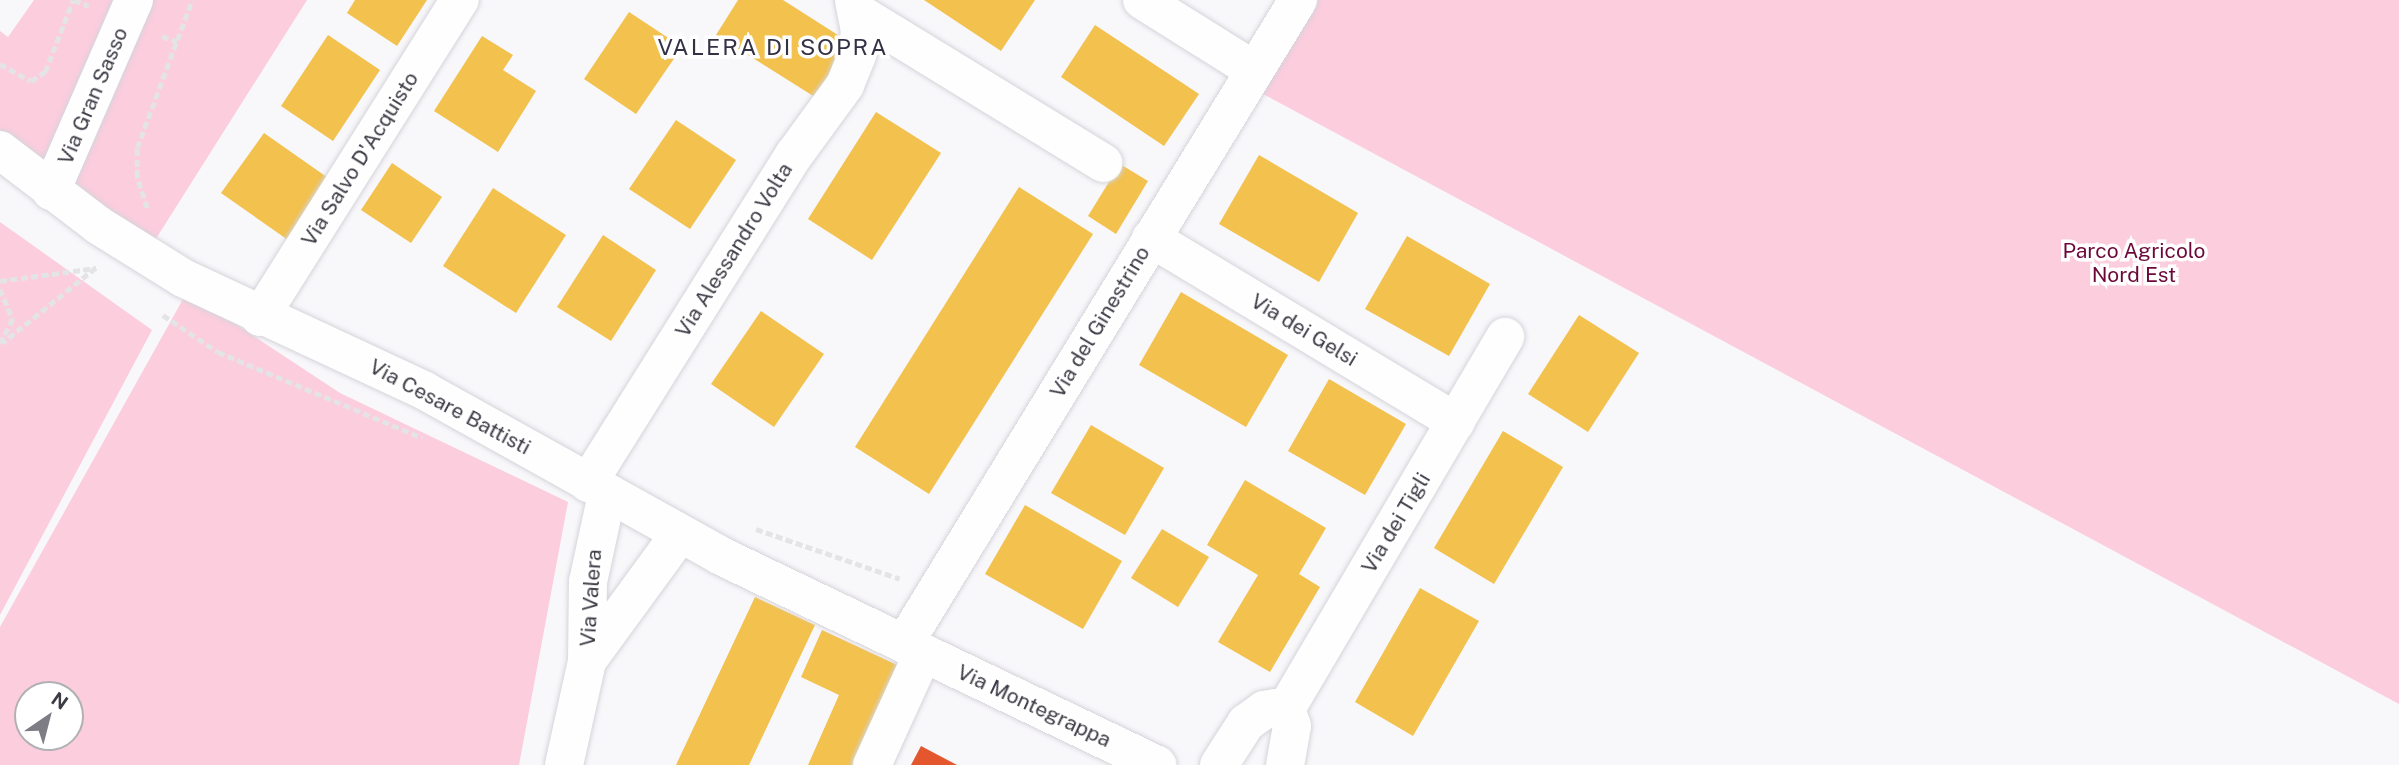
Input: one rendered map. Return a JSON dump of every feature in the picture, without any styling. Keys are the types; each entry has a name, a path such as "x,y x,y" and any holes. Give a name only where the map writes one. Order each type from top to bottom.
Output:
{"street":[{"name":"Via Gran Sasso","path":"51,191 134,0"},
{"name":"Via Salvo D'Acquisto","path":"260,317 460,0"},
{"path":"1142,0 1254,70"},
{"name":"Via del Ginestrino","path":"872,765 913,648 1151,239 1298,0"},
{"name":"Via Alessandro Volta","path":"856,6 1102,163"},
{"name":"Via Alessandro Volta","path":"598,489 794,155 845,85 858,55 856,6"},
{"name":"Via Cesare Battisti","path":"0,150 51,191 141,253 260,317 404,380 679,535 913,648"},
{"name":"Via dei Gelsi","path":"1151,239 1456,422"},
{"name":"Via dei Tigli","path":"1286,709 1505,337"},
{"name":"Via Valera","path":"564,765 587,661 588,582 598,489"},
{"name":"Via Valera","path":"587,661 679,535"},
{"name":"Via Montegrappa","path":"913,648 1157,765"},
{"path":"1219,765 1253,717 1269,708 1286,709 1292,737 1285,765"}],"path":[{"path":"0,64 30,81 45,72 73,0"},
{"path":"141,253 159,224 141,194 137,148 192,0"},
{"path":"0,281 96,268 1,344"},
{"path":"0,289 13,319 1,344"}],"green space":[{"path":"34,0 307,0 145,256 0,153 0,31 8,37"},
{"name":"Parco Agricolo Nord Est","path":"1284,0 2399,0 2399,704 1237,80"},
{"path":"0,222 152,330 0,615"},
{"path":"187,292 340,393 568,502 519,765 0,765 0,627"}],"building: Abitazioni":[{"path":"355,0 427,0 397,46 347,13"},
{"path":"738,0 783,0 852,44 818,99 716,35"},
{"path":"924,0 1035,0 1001,51"},
{"path":"629,12 682,47 636,114 584,79"},
{"path":"1095,25 1199,94 1164,146 1061,77"},
{"path":"328,35 380,70 333,141 281,106"},
{"path":"482,36 513,55 503,70 536,91 498,152 434,111"},
{"path":"876,112 941,153 872,260 808,219"},
{"path":"676,120 736,160 690,229 629,189"},
{"path":"264,133 331,180 288,240 221,193"},
{"path":"1259,155 1358,213 1319,282 1219,224"},
{"path":"392,163 442,197 411,243 361,210"},
{"path":"1120,164 1148,181 1116,234 1088,216"},
{"path":"1019,187 1093,234 929,494 855,447"},
{"path":"493,188 566,235 516,313 443,266"},
{"path":"603,235 656,270 611,341 557,307"},
{"path":"1407,236 1490,284 1449,356 1365,309"},
{"path":"1181,292 1288,355 1246,427 1139,365"},
{"path":"761,311 824,354 774,427 711,384"},
{"path":"1579,315 1639,353 1588,432 1528,394"},
{"path":"1329,379 1406,424 1365,495 1288,451"},
{"path":"1091,425 1164,468 1125,535 1051,493"},
{"path":"1503,431 1563,467 1494,584 1434,548"},
{"path":"1245,480 1326,528 1299,574 1320,587 1270,672 1218,642 1258,575 1207,545"},
{"path":"1025,505 1122,561 1083,629 985,574"},
{"path":"1162,529 1209,557 1178,607 1131,578"},
{"path":"1420,588 1479,621 1413,736 1355,702"},
{"path":"755,597 815,625 749,765 676,765"},
{"path":"822,630 906,669 863,765 808,765 839,695 801,677"}],"building: Negozi":[{"path":"921,746 957,765 911,765"}],"district":[{"name":"VALERA DI SOPRA","path":"773,47"}]}
